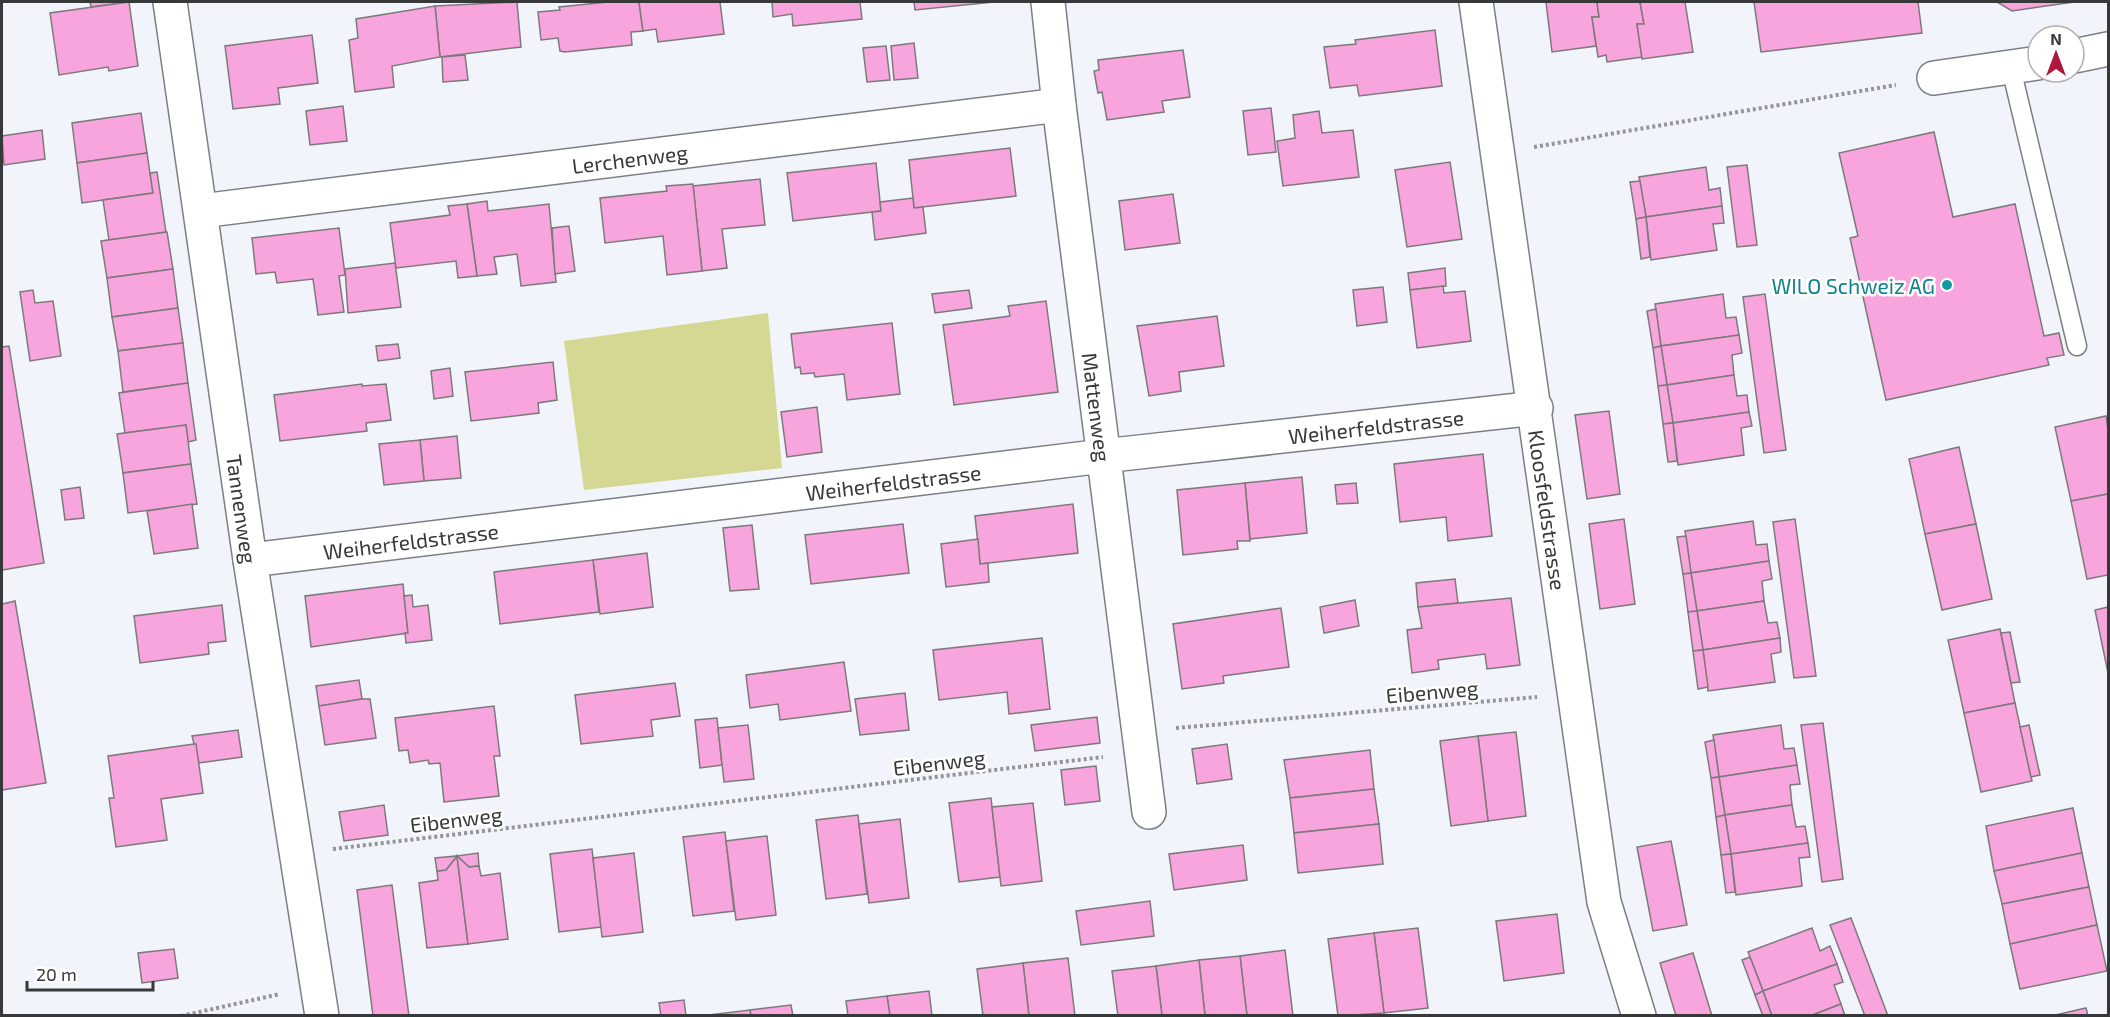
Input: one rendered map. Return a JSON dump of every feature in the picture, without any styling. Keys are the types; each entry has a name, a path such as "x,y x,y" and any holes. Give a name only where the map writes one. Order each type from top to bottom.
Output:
{"street":[{"name":"Tannenweg","path":"170,2 250,560 298,853 319,1002"},
{"name":"Mattenweg","path":"1048,2 1059,105 1149,812"},
{"name":"Kloosfeldstrasse","path":"1476,2 1536,408 1604,902 1639,1016"},
{"path":"2086,54 2109,49"},
{"path":"1934,78 2025,65"},
{"name":"Lerchenweg","path":"201,211 1059,105"},
{"name":"Weiherfeldstrasse","path":"250,560 1103,456 1536,408"}],"lane":[{"path":"2025,65 2077,346"}],"path":[{"path":"1497,149 1527,148 1934,78"},
{"name":"Eibenweg","path":"298,853 1141,753 1168,729 1576,694"},
{"path":"181,1016 319,1002"}],"green space":[{"path":"768,313 782,468 584,490 564,341"}],"building":[{"path":"90,2 129,2 91,7"},
{"path":"129,2 138,66 109,71 108,67 59,75 50,13"},
{"path":"517,2 521,47 440,57 435,6"},
{"path":"608,2 639,2 643,31 631,32 632,45 565,52 560,51 558,38 541,40 538,12 560,10 559,7"},
{"path":"639,2 720,2 724,34 658,42 656,29 643,31"},
{"path":"772,2 860,2 862,19 793,26 792,14 773,17"},
{"path":"914,2 994,2 915,10"},
{"path":"1546,2 1597,2 1599,17 1592,17 1596,46 1552,52"},
{"path":"1597,2 1640,2 1644,24 1637,24 1642,57 1607,62 1606,55 1598,57 1592,17 1599,17"},
{"path":"1640,2 1685,2 1693,52 1642,59 1637,24 1644,24"},
{"path":"1754,2 1918,2 1922,33 1761,52"},
{"path":"1997,2 2074,2 2012,11"},
{"path":"435,6 440,57 392,66 394,87 355,92 349,40 358,38 356,19"},
{"path":"1435,30 1442,86 1359,96 1357,85 1330,88 1324,47 1356,44 1355,40"},
{"path":"312,35 318,83 278,88 280,104 233,109 225,46"},
{"path":"914,43 918,78 894,80 891,46"},
{"path":"886,46 890,80 867,82 863,48"},
{"path":"1183,50 1190,97 1162,101 1164,112 1107,120 1102,92 1098,93 1094,71 1099,70 1098,60"},
{"path":"465,55 468,80 443,82 442,57"},
{"path":"343,106 347,141 310,145 306,111"},
{"path":"1271,108 1276,152 1248,155 1243,111"},
{"path":"1319,111 1322,133 1353,130 1359,177 1283,186 1277,141 1295,138 1293,115"},
{"path":"141,113 147,153 77,163 72,123"},
{"path":"42,130 45,159 4,165 2,136"},
{"name":"WILO Schweiz AG","path":"1934,132 1953,217 2015,204 2044,336 2059,333 2064,355 2047,358 2049,365 1886,400 1850,238 1858,236 1839,153"},
{"path":"1010,148 1016,196 914,208 909,160"},
{"path":"147,153 153,193 82,203 77,163"},
{"path":"1450,162 1462,239 1407,247 1395,170"},
{"path":"876,163 881,211 793,221 787,173"},
{"path":"1747,165 1757,245 1737,247 1727,167"},
{"path":"1706,167 1709,190 1720,188 1722,206 1646,217 1639,177"},
{"path":"157,172 166,232 109,240 103,200 153,193 150,173"},
{"path":"760,179 765,225 722,229 727,268 702,271 693,186"},
{"path":"1640,181 1646,217 1636,219 1630,182"},
{"path":"693,184 702,271 667,275 663,236 605,243 600,198 667,191 666,186"},
{"path":"1173,194 1180,243 1125,250 1119,201"},
{"path":"913,198 914,208 923,207 926,233 875,240 872,212 881,211 880,202"},
{"path":"487,201 488,211 549,204 556,282 521,286 517,254 494,257 497,274 477,276 467,204"},
{"path":"467,204 477,276 458,278 456,261 396,268 390,223 450,215 448,206"},
{"path":"1722,206 1724,223 1713,224 1717,250 1651,260 1646,217"},
{"path":"1646,217 1650,257 1641,259 1636,219"},
{"path":"569,226 575,271 555,274 552,228"},
{"path":"339,228 345,275 339,276 344,312 318,315 313,279 277,283 275,272 256,274 252,238"},
{"path":"167,232 173,269 107,278 101,241"},
{"path":"395,263 401,307 348,313 345,269"},
{"path":"1445,268 1446,286 1410,290 1408,273"},
{"path":"173,269 178,308 112,317 107,278"},
{"path":"1443,286 1444,293 1465,291 1471,341 1417,348 1410,290"},
{"path":"1383,287 1387,322 1357,326 1353,290"},
{"path":"33,290 35,303 53,301 61,356 30,361 20,292"},
{"path":"969,290 972,308 935,313 932,294"},
{"path":"1723,294 1726,318 1736,317 1739,335 1661,346 1655,304"},
{"path":"1765,294 1786,450 1764,453 1743,297"},
{"path":"1046,301 1058,392 954,405 943,325 1010,316 1008,306"},
{"path":"178,308 183,343 118,351 112,317"},
{"path":"1656,309 1661,346 1653,348 1647,311"},
{"path":"1217,316 1224,366 1179,372 1181,391 1149,396 1137,326"},
{"path":"892,323 900,394 847,400 844,374 815,377 814,373 801,374 800,367 795,368 791,334"},
{"path":"1739,335 1742,353 1732,355 1734,375 1667,385 1661,346"},
{"path":"183,343 188,383 123,392 118,351"},
{"path":"398,344 400,358 378,361 376,346"},
{"path":"9,346 44,563 2,570 2,347"},
{"path":"1661,346 1667,385 1658,386 1653,348"},
{"path":"553,362 557,400 538,403 539,413 471,421 465,372"},
{"path":"450,368 453,396 434,399 431,371"},
{"path":"1734,375 1737,396 1747,395 1749,412 1673,423 1667,385"},
{"path":"188,383 196,440 188,442 186,425 125,433 119,393"},
{"path":"362,384 362,386 386,384 391,420 366,423 367,431 280,441 274,395"},
{"path":"1667,385 1673,423 1663,424 1658,386"},
{"path":"817,407 822,452 787,457 781,412"},
{"path":"1609,411 1620,494 1587,499 1575,415"},
{"path":"1749,412 1752,426 1741,428 1744,455 1678,465 1673,423"},
{"path":"2106,416 2108,494 2071,501 2055,427"},
{"path":"1673,423 1677,461 1668,462 1663,424"},
{"path":"186,425 191,464 123,473 117,434"},
{"path":"457,436 461,478 424,481 420,440"},
{"path":"420,440 424,481 384,485 379,444"},
{"path":"1959,447 1976,524 1925,534 1909,459"},
{"path":"1483,454 1492,536 1448,541 1446,517 1400,522 1394,464"},
{"path":"191,464 197,504 128,513 123,473"},
{"path":"1302,477 1307,533 1250,539 1245,483"},
{"path":"1245,483 1250,541 1237,541 1238,549 1183,555 1177,490"},
{"path":"1356,483 1358,503 1337,504 1335,485"},
{"path":"80,487 84,518 65,520 61,490"},
{"path":"2108,494 2108,575 2087,579 2071,501"},
{"path":"192,504 198,548 154,554 147,511"},
{"path":"1073,504 1078,553 980,564 975,516"},
{"path":"1624,519 1635,604 1600,609 1589,524"},
{"path":"1795,519 1816,676 1794,678 1773,522"},
{"path":"1753,521 1756,545 1767,544 1769,561 1691,573 1685,531"},
{"path":"903,524 909,573 811,584 805,535"},
{"path":"1976,524 1992,599 1942,610 1925,534"},
{"path":"752,525 759,589 730,591 723,528"},
{"path":"1686,536 1691,573 1683,574 1677,537"},
{"path":"978,539 980,564 988,563 989,582 946,587 941,544"},
{"path":"647,553 653,607 600,614 593,560"},
{"path":"593,560 599,612 500,624 494,572"},
{"path":"1769,561 1772,579 1762,581 1764,601 1697,611 1691,573"},
{"path":"1691,573 1697,611 1688,612 1683,574"},
{"path":"1455,579 1458,603 1418,607 1416,583"},
{"path":"403,584 408,633 311,647 305,596"},
{"path":"412,595 413,607 428,605 432,640 406,643 405,633 408,633 404,596"},
{"path":"1511,598 1520,665 1487,669 1485,654 1438,660 1439,669 1412,673 1407,630 1422,628 1418,607"},
{"path":"1355,600 1359,626 1324,633 1320,607"},
{"path":"15,601 46,783 2,790 2,604"},
{"path":"1764,601 1768,623 1777,622 1780,638 1703,650 1697,611"},
{"path":"222,605 226,641 208,643 209,654 140,663 134,616"},
{"path":"2108,607 2108,673 2095,610"},
{"path":"1281,608 1289,667 1223,676 1224,683 1182,689 1173,624"},
{"path":"1697,611 1703,650 1693,651 1688,612"},
{"path":"2000,629 2015,703 1964,713 1948,640"},
{"path":"2010,632 2020,682 2011,683 2001,633"},
{"path":"1042,638 1050,709 1009,714 1007,692 939,700 933,650"},
{"path":"1780,638 1781,652 1771,654 1775,682 1708,691 1703,650"},
{"path":"1703,650 1708,687 1698,689 1693,651"},
{"path":"844,662 851,711 780,720 778,704 750,708 746,675"},
{"path":"359,680 362,699 319,706 316,686"},
{"path":"675,683 680,716 651,720 653,736 581,744 575,695"},
{"path":"905,693 909,730 860,735 855,699"},
{"path":"370,699 376,738 325,745 319,706"},
{"path":"2015,703 2032,781 1981,792 1964,713"},
{"path":"494,706 500,756 494,756 499,796 444,802 440,763 429,764 428,760 410,763 408,750 399,751 395,718"},
{"path":"1097,717 1100,743 1035,751 1031,725"},
{"path":"717,718 722,765 700,768 695,720"},
{"path":"1823,723 1843,879 1822,882 1801,725"},
{"path":"748,725 754,779 724,782 718,728"},
{"path":"1781,725 1784,749 1794,748 1797,765 1719,777 1713,735"},
{"path":"2029,725 2040,775 2031,777 2020,727"},
{"path":"238,730 242,757 199,763 192,736"},
{"path":"1516,732 1526,816 1488,821 1478,736"},
{"path":"1478,736 1488,821 1451,826 1440,741"},
{"path":"1714,740 1719,777 1711,778 1705,742"},
{"path":"196,744 203,793 161,799 167,840 116,847 109,798 114,798 108,756"},
{"path":"1227,744 1232,779 1197,784 1192,749"},
{"path":"1370,750 1374,789 1290,798 1284,760"},
{"path":"1797,765 1800,784 1790,785 1792,805 1725,815 1719,777"},
{"path":"1096,766 1100,801 1065,805 1061,770"},
{"path":"1719,777 1725,815 1716,817 1711,778"},
{"path":"1374,789 1379,824 1294,833 1290,798"},
{"path":"991,798 1000,877 959,882 949,803"},
{"path":"1033,803 1042,881 1001,886 992,807"},
{"path":"384,805 388,835 344,841 339,812"},
{"path":"1792,805 1796,827 1805,826 1808,843 1731,854 1725,815"},
{"path":"2073,808 2082,853 1994,871 1986,826"},
{"path":"858,815 867,894 826,899 816,820"},
{"path":"1725,815 1731,854 1721,855 1716,817"},
{"path":"900,819 909,898 869,903 859,824"},
{"path":"1379,824 1383,864 1298,873 1294,833"},
{"path":"725,832 734,911 693,916 683,837"},
{"path":"767,836 776,915 736,920 726,841"},
{"path":"1671,841 1687,925 1653,931 1637,847"},
{"path":"1808,843 1810,857 1799,858 1802,886 1736,895 1731,854"},
{"path":"1243,845 1247,880 1174,890 1169,854"},
{"path":"592,849 601,927 559,932 550,854"},
{"path":"478,853 479,866 469,867 457,856"},
{"path":"634,853 643,932 602,937 593,858"},
{"path":"2082,853 2089,887 2002,904 1994,871"},
{"path":"1731,854 1735,892 1726,893 1721,855"},
{"path":"457,856 468,944 427,948 419,883 438,880 437,871 446,870"},
{"path":"457,856 469,867 479,866 481,876 500,873 508,939 468,944"},
{"path":"457,856 446,870 437,871 435,858"},
{"path":"392,885 409,1016 373,1016 357,890"},
{"path":"2089,887 2097,925 2010,944 2002,904"},
{"path":"1150,901 1154,936 1081,945 1076,911"},
{"path":"1557,914 1564,973 1504,981 1496,921"},
{"path":"1851,918 1888,1016 1865,1016 1830,925"},
{"path":"2097,925 2107,971 2020,989 2010,944"},
{"path":"1418,928 1428,1008 1384,1013 1374,933"},
{"path":"1812,928 1820,951 1830,946 1837,964 1763,991 1748,952"},
{"path":"1374,933 1384,1013 1338,1016 1328,939"},
{"path":"174,949 178,978 142,983 138,953"},
{"path":"1285,950 1293,1016 1247,1016 1240,956"},
{"path":"1693,953 1712,1016 1676,1016 1660,963"},
{"path":"1240,956 1247,1016 1205,1016 1199,960"},
{"path":"1750,957 1763,991 1755,995 1742,960"},
{"path":"1068,958 1075,1016 1029,1016 1023,963"},
{"path":"1199,960 1205,1016 1162,1016 1156,966"},
{"path":"1023,963 1029,1016 983,1016 977,969"},
{"path":"1837,964 1843,982 1834,985 1841,1004 1810,1016 1772,1016 1763,991"},
{"path":"1156,966 1162,1016 1118,1016 1112,971"},
{"path":"929,991 932,1016 890,1016 887,996"},
{"path":"1763,991 1772,1016 1763,1016 1755,995"},
{"path":"887,996 890,1016 848,1016 846,1001"},
{"path":"684,1000 686,1016 661,1016 659,1003"},
{"path":"1841,1004 1845,1016 1810,1016"},
{"path":"791,1005 793,1016 751,1016 750,1010"},
{"path":"2086,1008 2088,1016 2051,1016"},
{"path":"750,1010 751,1016 709,1016 709,1015"}],"place":[{"name":"WILO Schweiz AG","path":"1947,285"}]}
